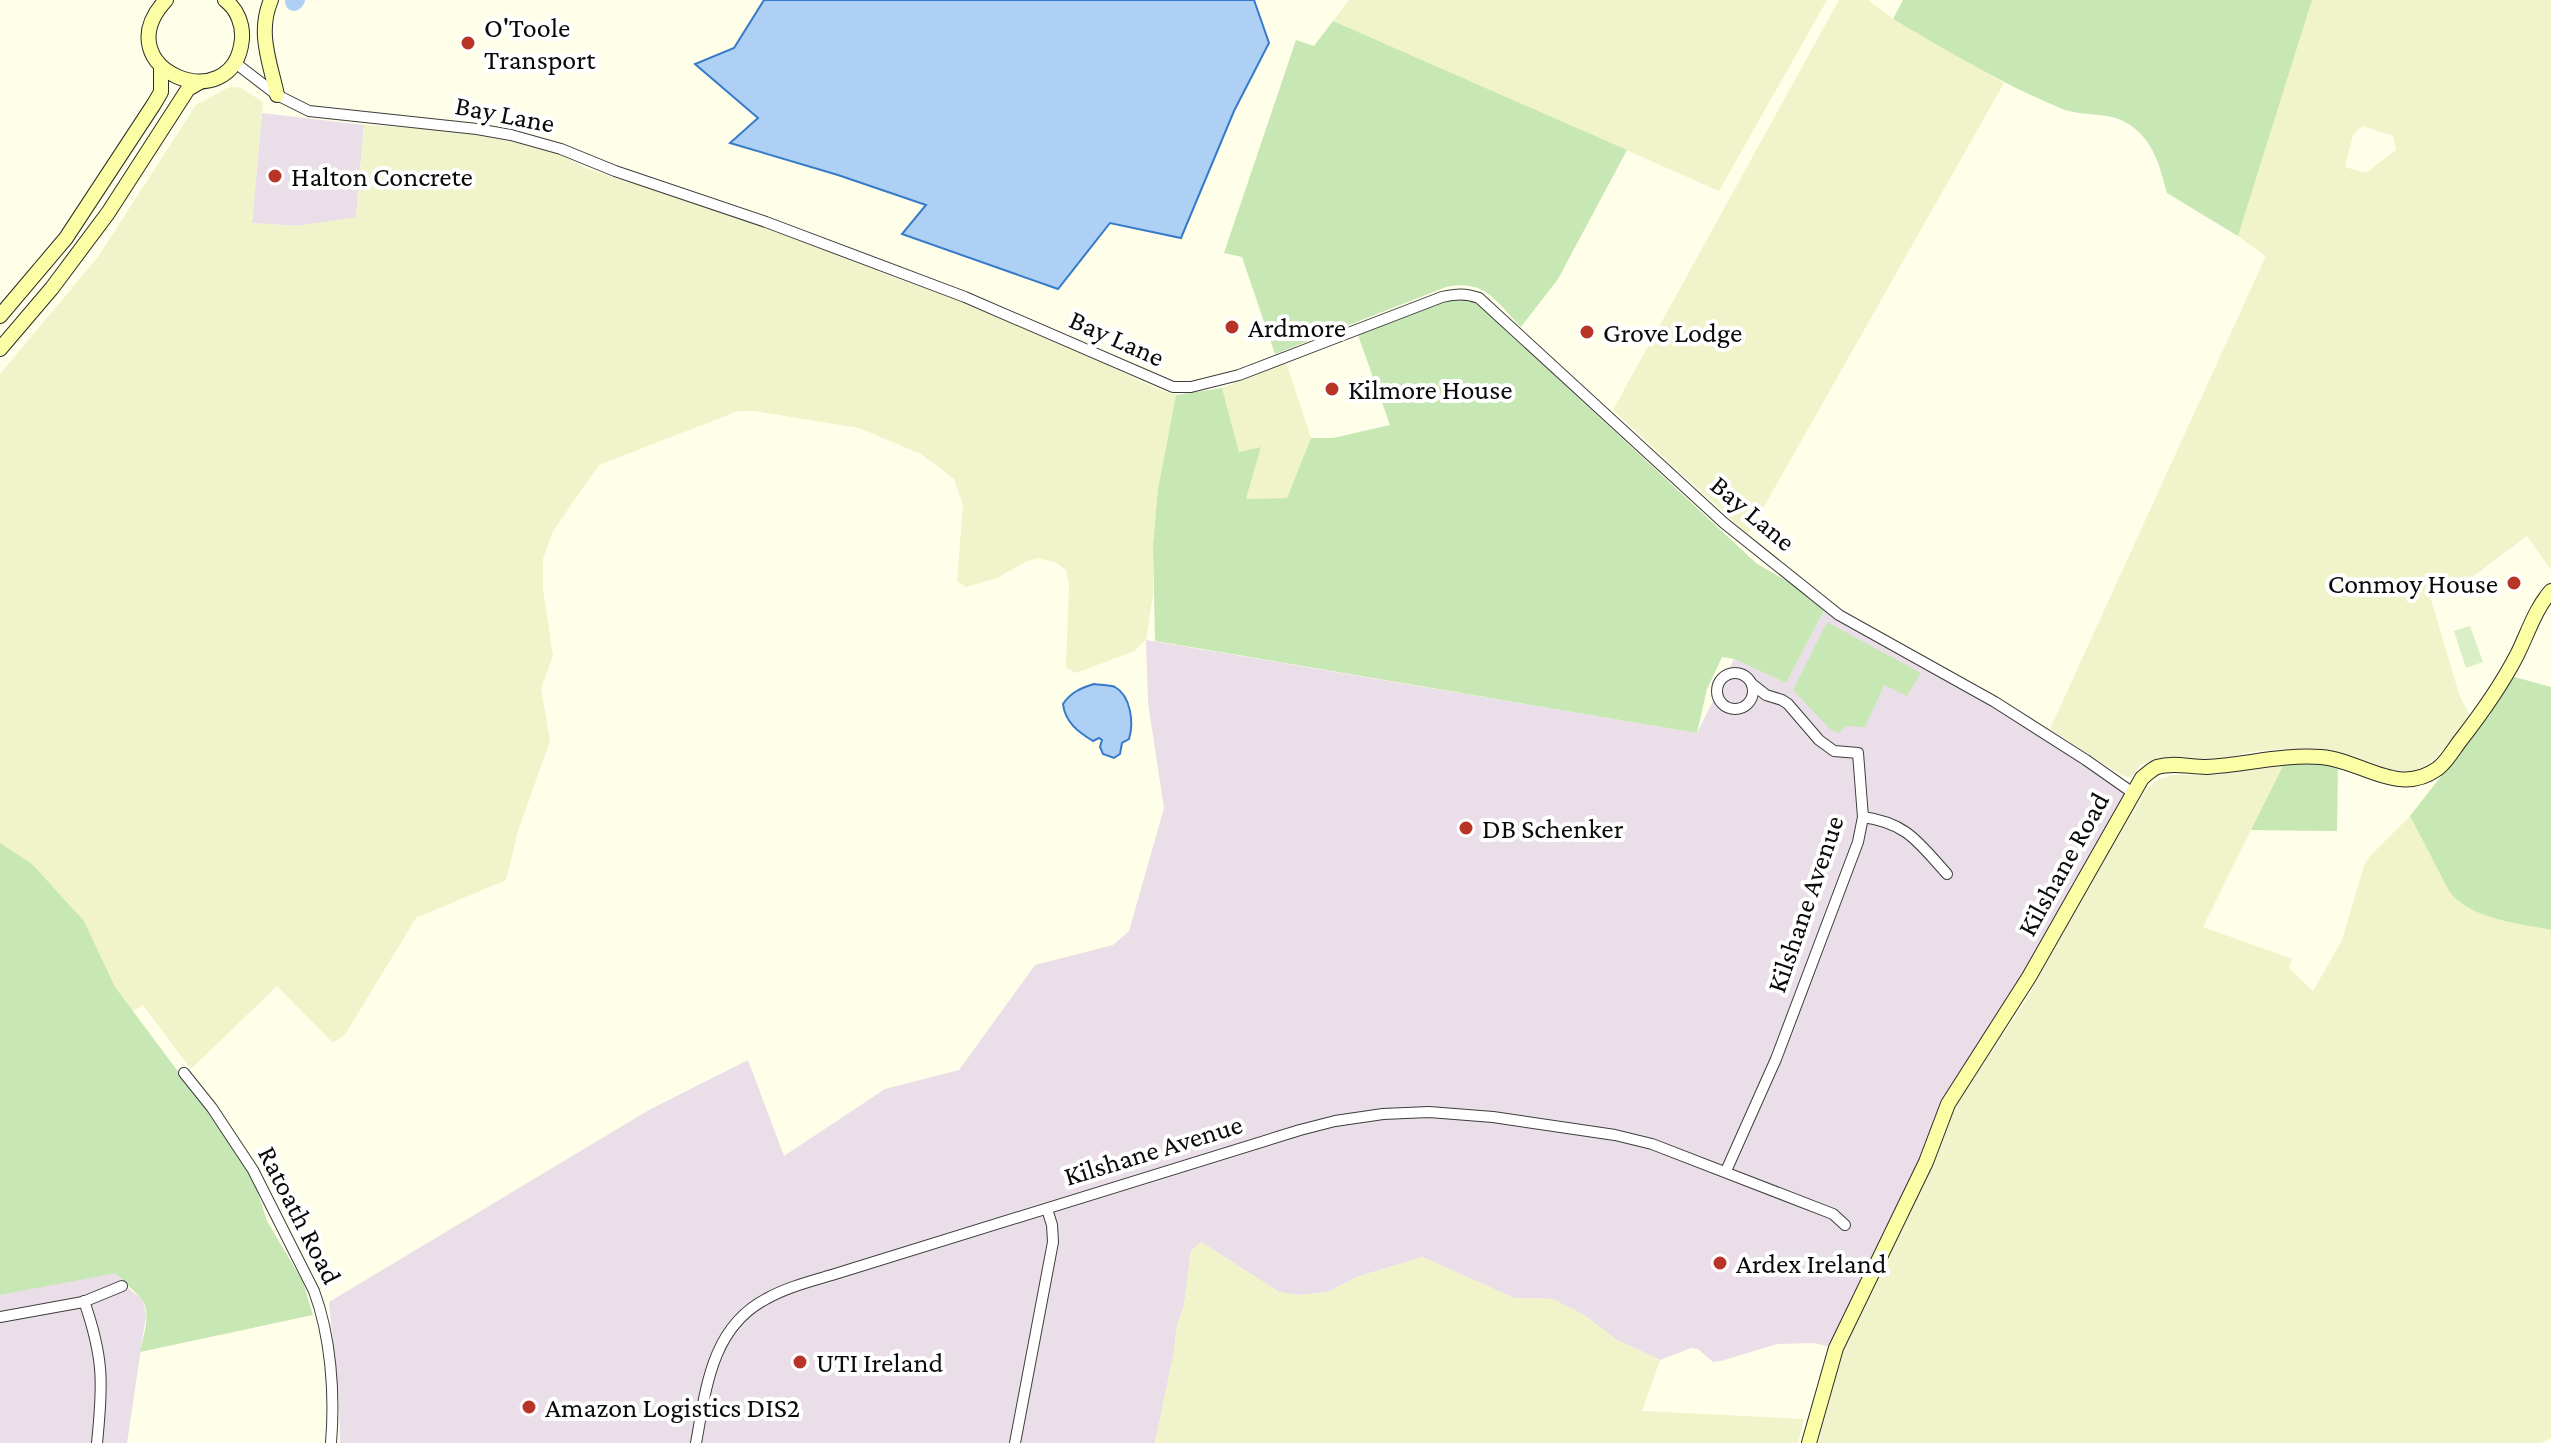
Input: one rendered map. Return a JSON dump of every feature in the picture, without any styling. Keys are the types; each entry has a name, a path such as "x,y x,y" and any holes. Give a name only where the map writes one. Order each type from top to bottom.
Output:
{"street":[{"path":"166,0 157,9 149,32 154,56 161,67 179,79 200,82"},
{"path":"0,349 52,288 108,213 188,89 214,79 234,62 241,48 242,32 239,17 225,0"},
{"path":"239,17 247,0"},
{"path":"271,0 266,11 264,39 277,95"},
{"name":"Bay Lane","path":"234,62 277,95 309,111 477,129 541,142 965,297 1173,387 1191,387 1239,375 1442,297 1456,293 1479,298 1724,523 1839,615 1995,702 2133,793"},
{"path":"0,316 66,238 154,104 161,92 161,67"},
{"name":"Kilshane Road","path":"1809,1443 1836,1348 1926,1162 1948,1104 2029,977 2142,778 2156,768 2178,765 2204,767 2285,756 2323,757 2351,763 2382,777 2404,781 2421,778 2439,768 2486,709 2517,656 2541,603 2551,591"},
{"path":"1733,673 1744,675 1752,684 1750,700 1741,708 1729,708 1720,700 1718,689 1723,678 1733,673"},
{"name":"Kilshane Avenue","path":"1726,1171 1776,1059 1858,842 1863,817 1858,753 1834,751 1819,740 1788,704 1766,695 1752,684"},
{"path":"1750,700 1766,695"},
{"path":"1863,817 1900,827 1947,874"},
{"name":"Ratoath Road","path":"184,1073 215,1112 253,1170 314,1291 325,1334 332,1407 331,1443"},
{"name":"Kilshane Avenue","path":"696,1443 713,1360 740,1319 762,1300 822,1278 1335,1121 1429,1112 1604,1132 1652,1144 1726,1171 1833,1214 1845,1225"},
{"path":"1015,1443 1053,1242 1047,1209"},
{"path":"0,1317 84,1301 122,1286"},
{"path":"84,1301 94,1329 101,1368 97,1443"}],"shaded area":[{"path":"262,113 364,125 356,218 297,226 252,223"},
{"path":"1826,607 1919,658 2133,793 1977,1058 1836,1348 1813,1343 1777,1344 1713,1362 1698,1349 1691,1348 1660,1360 1617,1340 1584,1315 1552,1299 1514,1298 1422,1257 1357,1277 1328,1292 1298,1295 1279,1292 1201,1242 1191,1251 1184,1306 1177,1325 1155,1443 340,1443 329,1302 649,1110 748,1060 784,1156 885,1089 959,1070 1035,965 1113,945 1129,931 1164,808 1148,703 1146,640 1697,733 1734,659 1786,683"},
{"path":"116,1272 130,1290 143,1300 146,1315 127,1443 0,1443 0,1295"}],"green space":[{"path":"1349,0 1827,0 1719,191 1333,21"},
{"path":"1839,0 1868,0 1893,19 2004,83 1748,535 1613,410"},
{"path":"1903,0 2312,0 2238,236 2167,193 2159,164 2150,147 2130,125 2113,117 2060,108 1975,66 1893,19"},
{"path":"2312,0 2551,0 2551,570 2527,536 2471,578 2429,593 2460,697 2472,719 2427,766 2412,773 2380,770 2339,752 2284,749 2249,752 2219,760 2160,758 2141,765 2131,778 2121,775 2050,729 2266,256 2238,236","holes":["2362,126 2393,136 2396,150 2366,173 2345,167 2353,135"]},
{"path":"1333,21 1627,150 1558,279 1521,327 1489,294 1460,285 1446,287 1275,354 1242,257 1224,253 1296,40 1314,46"},
{"path":"235,87 263,102 252,223 297,226 356,217 364,125 450,130 520,143 557,153 583,167 623,181 708,206 1010,319 1176,395 1158,489 1153,594 1146,640 1134,651 1076,673 1066,667 1069,585 1066,570 1055,562 1037,558 997,578 966,587 957,581 963,505 954,479 921,454 859,428 738,411 599,465 553,531 543,559 543,589 553,656 541,688 550,741 518,831 506,880 416,918 344,1036 333,1043 277,986 191,1069 143,1005 132,1012 115,987 84,921 32,864 0,843 0,374 98,257 196,105 227,88"},
{"path":"1457,297 1469,299 1483,309 1756,563 1827,605 1786,683 1734,659 1722,657 1707,689 1697,733 1155,641 1153,545 1158,489 1176,395 1222,388 1239,452 1261,447 1246,499 1287,498 1311,438 1333,438 1390,425 1358,335"},
{"path":"1286,362 1311,438 1287,498 1246,499 1261,447 1239,452 1222,388"},
{"path":"1827,622 1921,673 1907,696 1884,685 1865,727 1846,726 1839,733 1830,729 1793,690"},
{"path":"2470,626 2483,662 2466,668 2454,631"},
{"path":"2511,676 2551,687 2551,930 2482,914 2458,900 2449,891 2410,816 2490,714"},
{"path":"2284,764 2203,927 2292,959 2289,968 2313,991 2342,940 2364,866 2369,857 2410,816 2449,891 2501,919 2551,930 2551,1438 2541,1443 1818,1443 1843,1351 1929,1173 1947,1119 2025,1002 2146,790 2157,780 2172,775 2220,775 2233,770"},
{"path":"2284,764 2338,764 2337,831 2251,830"},
{"path":"0,843 32,864 84,921 115,987 212,1117 253,1178 267,1221 303,1282 313,1315 140,1352 146,1326 145,1307 141,1298 116,1273 0,1295"},
{"path":"1201,1242 1279,1292 1299,1295 1328,1292 1357,1277 1422,1257 1514,1298 1552,1299 1584,1315 1617,1340 1660,1360 1642,1411 1804,1419 1798,1443 1155,1443 1177,1325 1184,1306 1191,1251"}],"water":[{"path":"764,0 1254,0 1269,43 1234,111 1181,238 1110,223 1058,289 902,234 926,205 730,143 758,118 695,64 734,48"},
{"path":"1094,684 1115,687 1125,697 1130,710 1129,739 1122,743 1120,754 1114,758 1103,754 1100,747 1102,740 1093,741 1077,730 1064,710 1063,704 1069,696"}],"place":[{"name":"O'Toole Transport","path":"468,43"},
{"name":"Halton Concrete","path":"275,176"},
{"name":"Ardmore","path":"1232,327"},
{"name":"Grove Lodge","path":"1587,332"},
{"name":"Kilmore House","path":"1332,389"},
{"name":"Conmoy House","path":"2514,583"},
{"name":"DB Schenker","path":"1466,828"},
{"name":"Ardex Ireland","path":"1720,1263"},
{"name":"UTI Ireland","path":"800,1362"},
{"name":"Amazon Logistics DIS2","path":"529,1407"}]}
